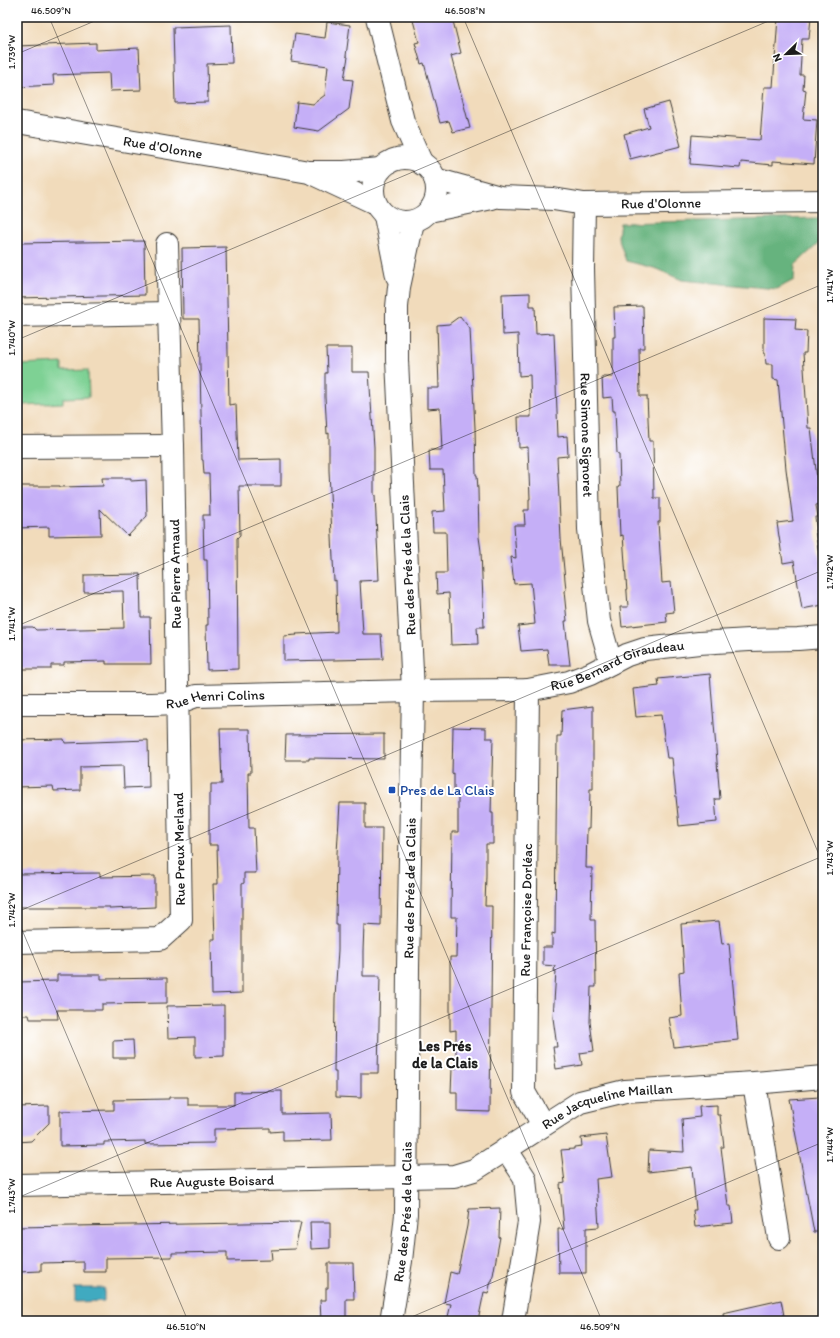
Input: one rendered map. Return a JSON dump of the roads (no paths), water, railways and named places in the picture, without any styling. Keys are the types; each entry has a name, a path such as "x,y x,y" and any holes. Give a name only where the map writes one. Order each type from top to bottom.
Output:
{"street":[{"path":"377,17 403,121 428,171 437,185 437,197 433,206 421,216"},
{"path":"380,210 372,193 373,183 377,173 388,164 403,121"},
{"name":"Rue d'Olonne","path":"17,122 309,172 344,172 388,164 406,158 417,160 428,171 500,197"},
{"name":"Rue d'Olonne","path":"309,172 380,210 398,222 408,223 421,216 500,197 553,199 584,204 823,201"},
{"name":"Rue Simone Signoret","path":"584,204 583,269 589,529 599,621 611,663"},
{"name":"Rue des Prés de la Clais","path":"380,210 399,287"},
{"name":"Rue des Prés de la Clais","path":"391,1321 401,1261 406,1214 408,961 413,691 397,360 397,307 399,287 421,216"},
{"name":"Rue Pierre Arnaud","path":"167,244 173,446 177,703"},
{"path":"17,316 169,313"},
{"path":"17,447 173,446"},
{"name":"Rue Bernard Giraudeau","path":"413,691 528,690 569,682 590,674 627,655 645,649 672,645 823,637"},
{"name":"Rue Françoise Dorléac","path":"528,690 524,1092 543,1125"},
{"name":"Rue Henri Colins","path":"17,704 152,704 177,703 196,696 413,691"},
{"name":"Rue Preux Merland","path":"17,942 160,939 181,920 177,703"},
{"name":"Rue Jacqueline Maillan","path":"406,1177 454,1176 474,1170 580,1102 625,1091 823,1077"},
{"path":"754,1083 779,1238"},
{"path":"506,1149 525,1178 529,1222 513,1321"},
{"name":"Rue Auguste Boisard","path":"17,1185 406,1177"}],"water":[{"path":"75,1288 104,1288 104,1301 75,1302"}],"place":[{"name":"Pres de La Clais","path":"392,790"}],"district":[{"name":"Les Prés de la Clais","path":"445,1054"}]}
